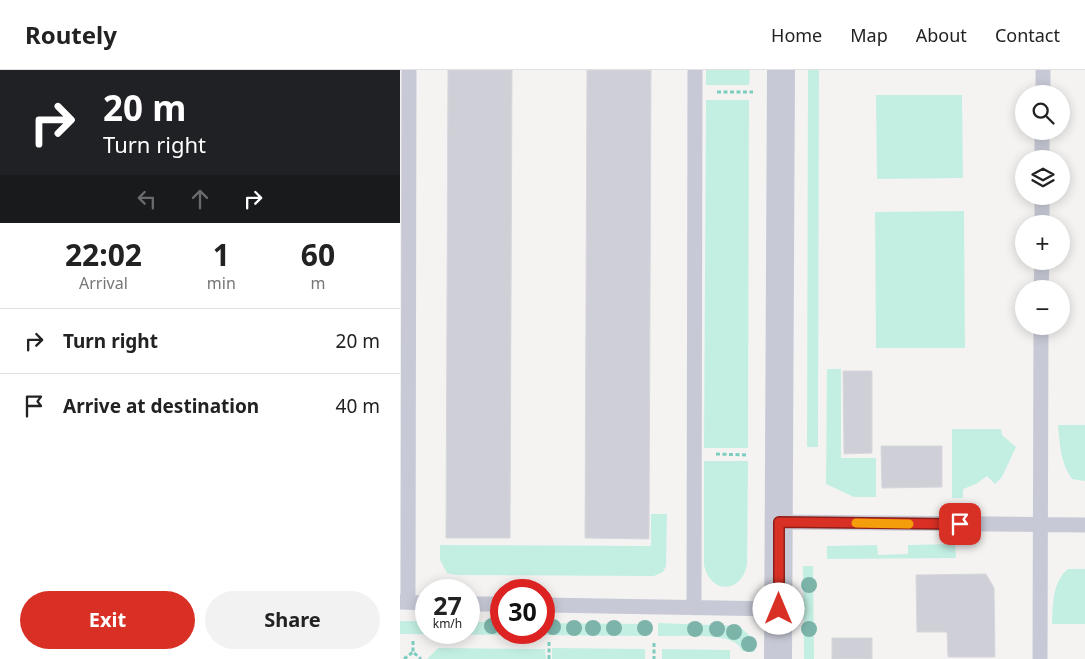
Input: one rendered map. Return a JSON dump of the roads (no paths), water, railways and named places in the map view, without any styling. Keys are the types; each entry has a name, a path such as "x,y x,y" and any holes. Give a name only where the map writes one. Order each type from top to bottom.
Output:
{"street":[{"path":"778,659 781,70"}],"lane":[{"path":"404,602 409,70"},
{"path":"694,608 695,70"},
{"path":"1043,70 1043,85"},
{"path":"1040,659 1041,335"},
{"path":"779,522 1085,525"},
{"path":"555,605 779,609"}]}
